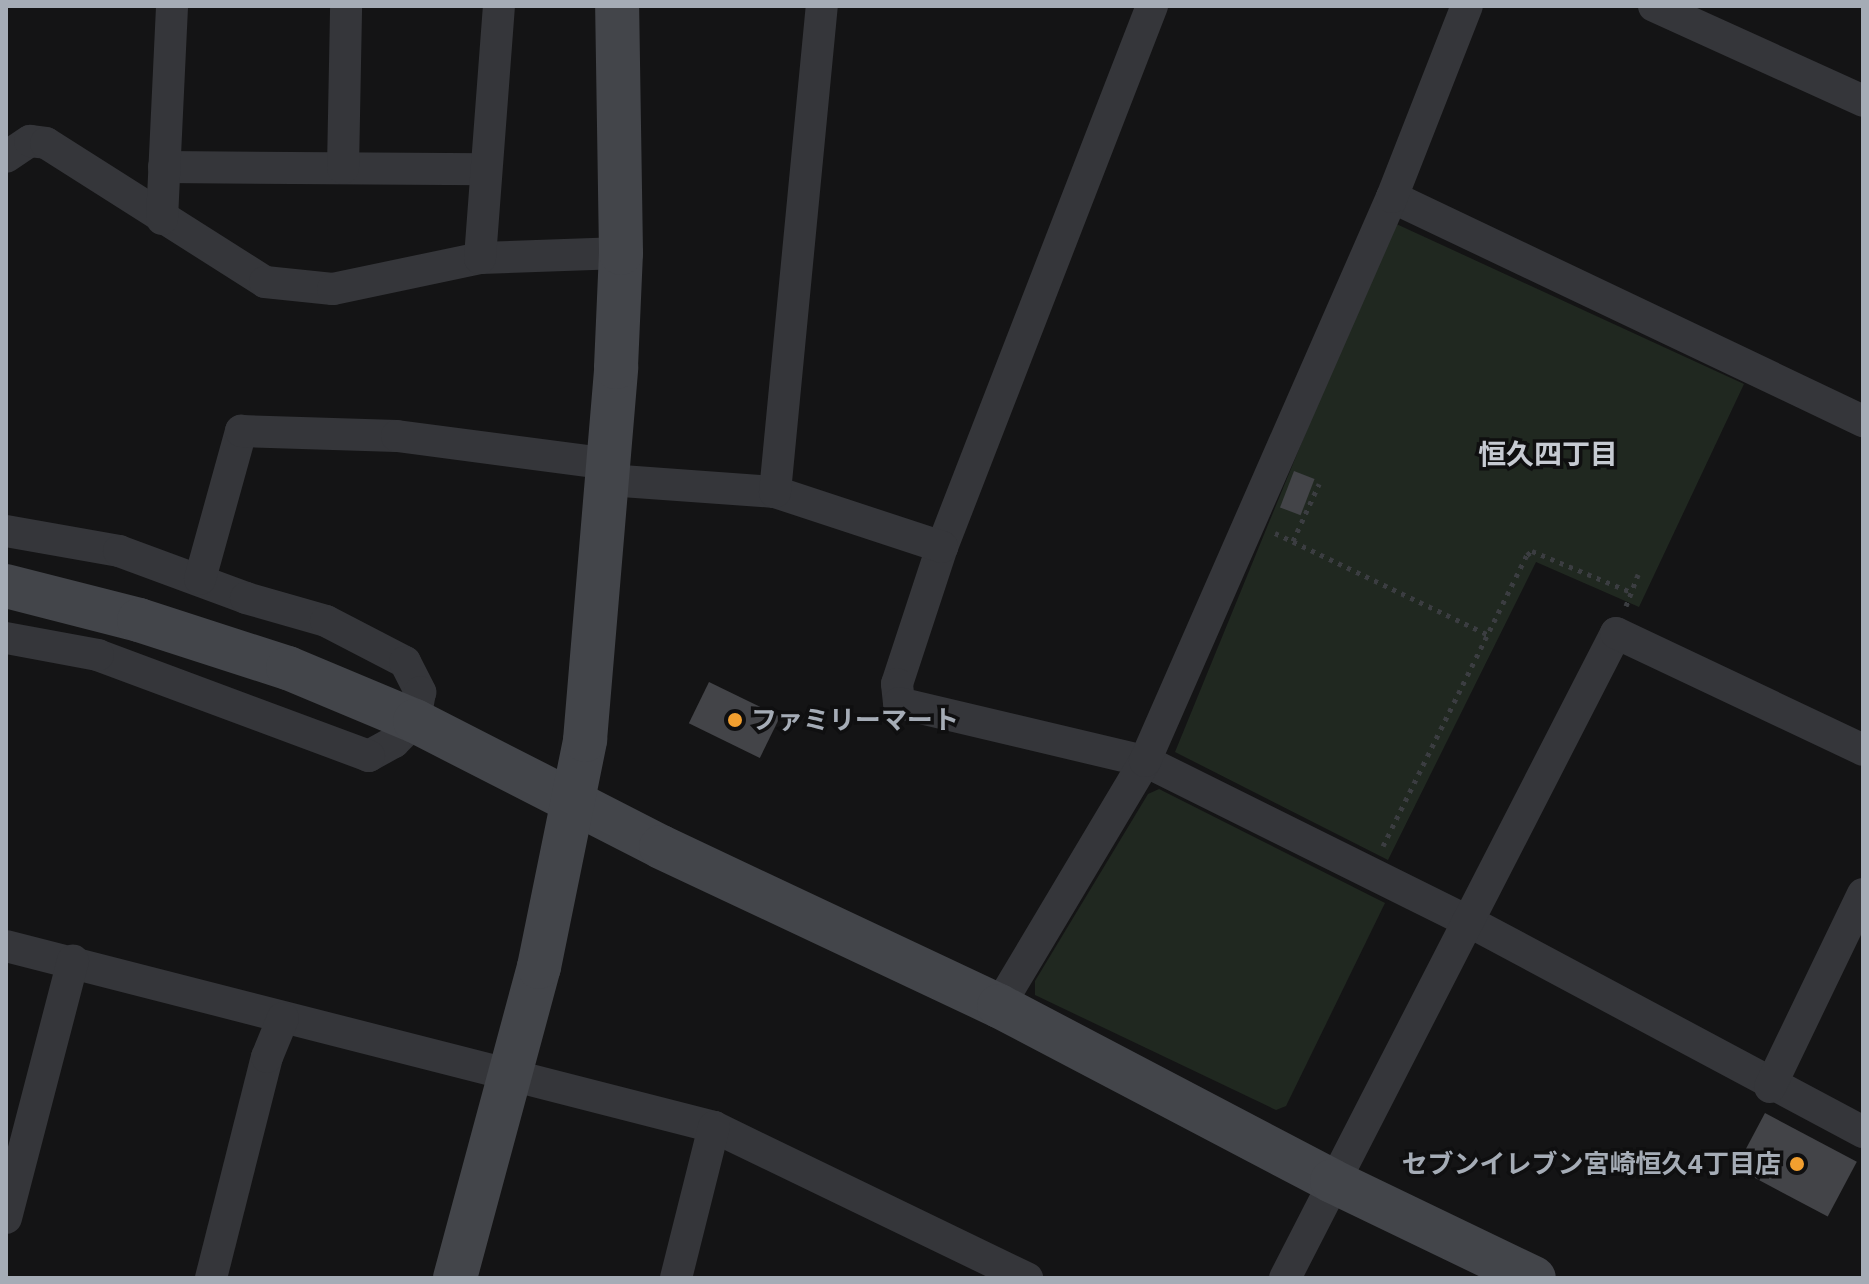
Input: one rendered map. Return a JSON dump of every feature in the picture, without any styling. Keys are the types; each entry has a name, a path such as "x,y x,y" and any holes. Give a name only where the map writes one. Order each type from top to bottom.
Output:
{"street":[{"path":"162,219 172,6"},
{"path":"343,168 346,6"},
{"path":"480,258 499,6"},
{"path":"455,1278 513,1072 575,802 609,472 621,253 617,6"},
{"path":"775,492 822,6"},
{"path":"1152,6 942,547 897,684 899,703 1145,761 1468,921 1770,1087 1863,1132"},
{"path":"999,1006 1145,761 1392,197 1467,6"},
{"path":"1654,6 1863,101"},
{"path":"6,157 30,141 46,143 265,282 333,289 480,258 621,253"},
{"path":"164,167 486,169"},
{"path":"1392,197 1863,421"},
{"path":"200,579 241,431 397,436 609,472 775,492 942,547"},
{"path":"6,531 119,551 326,621 405,662 420,692 415,721 394,742 369,756 98,655 6,638"},
{"path":"6,586 139,620 288,668 415,721 575,802 999,1006 1332,1181 1534,1278"},
{"path":"1285,1278 1332,1181 1616,633 1863,750"},
{"path":"1770,1087 1863,894"},
{"path":"6,946 283,1018 513,1072 714,1127 968,1264 1027,1278"},
{"path":"6,1218 73,961"},
{"path":"211,1278 267,1057 283,1018"},
{"path":"676,1278 714,1127"}],"path":[{"path":"1293,541 1319,484"},
{"path":"1249,520 1487,634"},
{"path":"1370,873 1487,634 1532,551 1631,592"}],"shaded area":[{"path":"1392,222 1744,384 1639,607 1536,562 1388,860 1175,752"},
{"path":"1159,789 1385,903 1286,1106 1276,1110 1035,995 1035,981 1148,794"}],"building":[{"path":"1294,471 1315,479 1301,515 1280,507"},
{"name":"ファミリーマート","path":"709,682 780,717 760,758 689,723"},
{"name":"セブンイレブン宮崎恒久4丁目店","path":"1765,1113 1857,1162 1828,1217 1736,1168"}],"place":[{"name":"ファミリーマート","path":"735,720"},
{"name":"セブンイレブン宮崎恒久4丁目店","path":"1797,1164"}],"district":[{"name":"恒久四丁目","path":"1548,454"}]}
